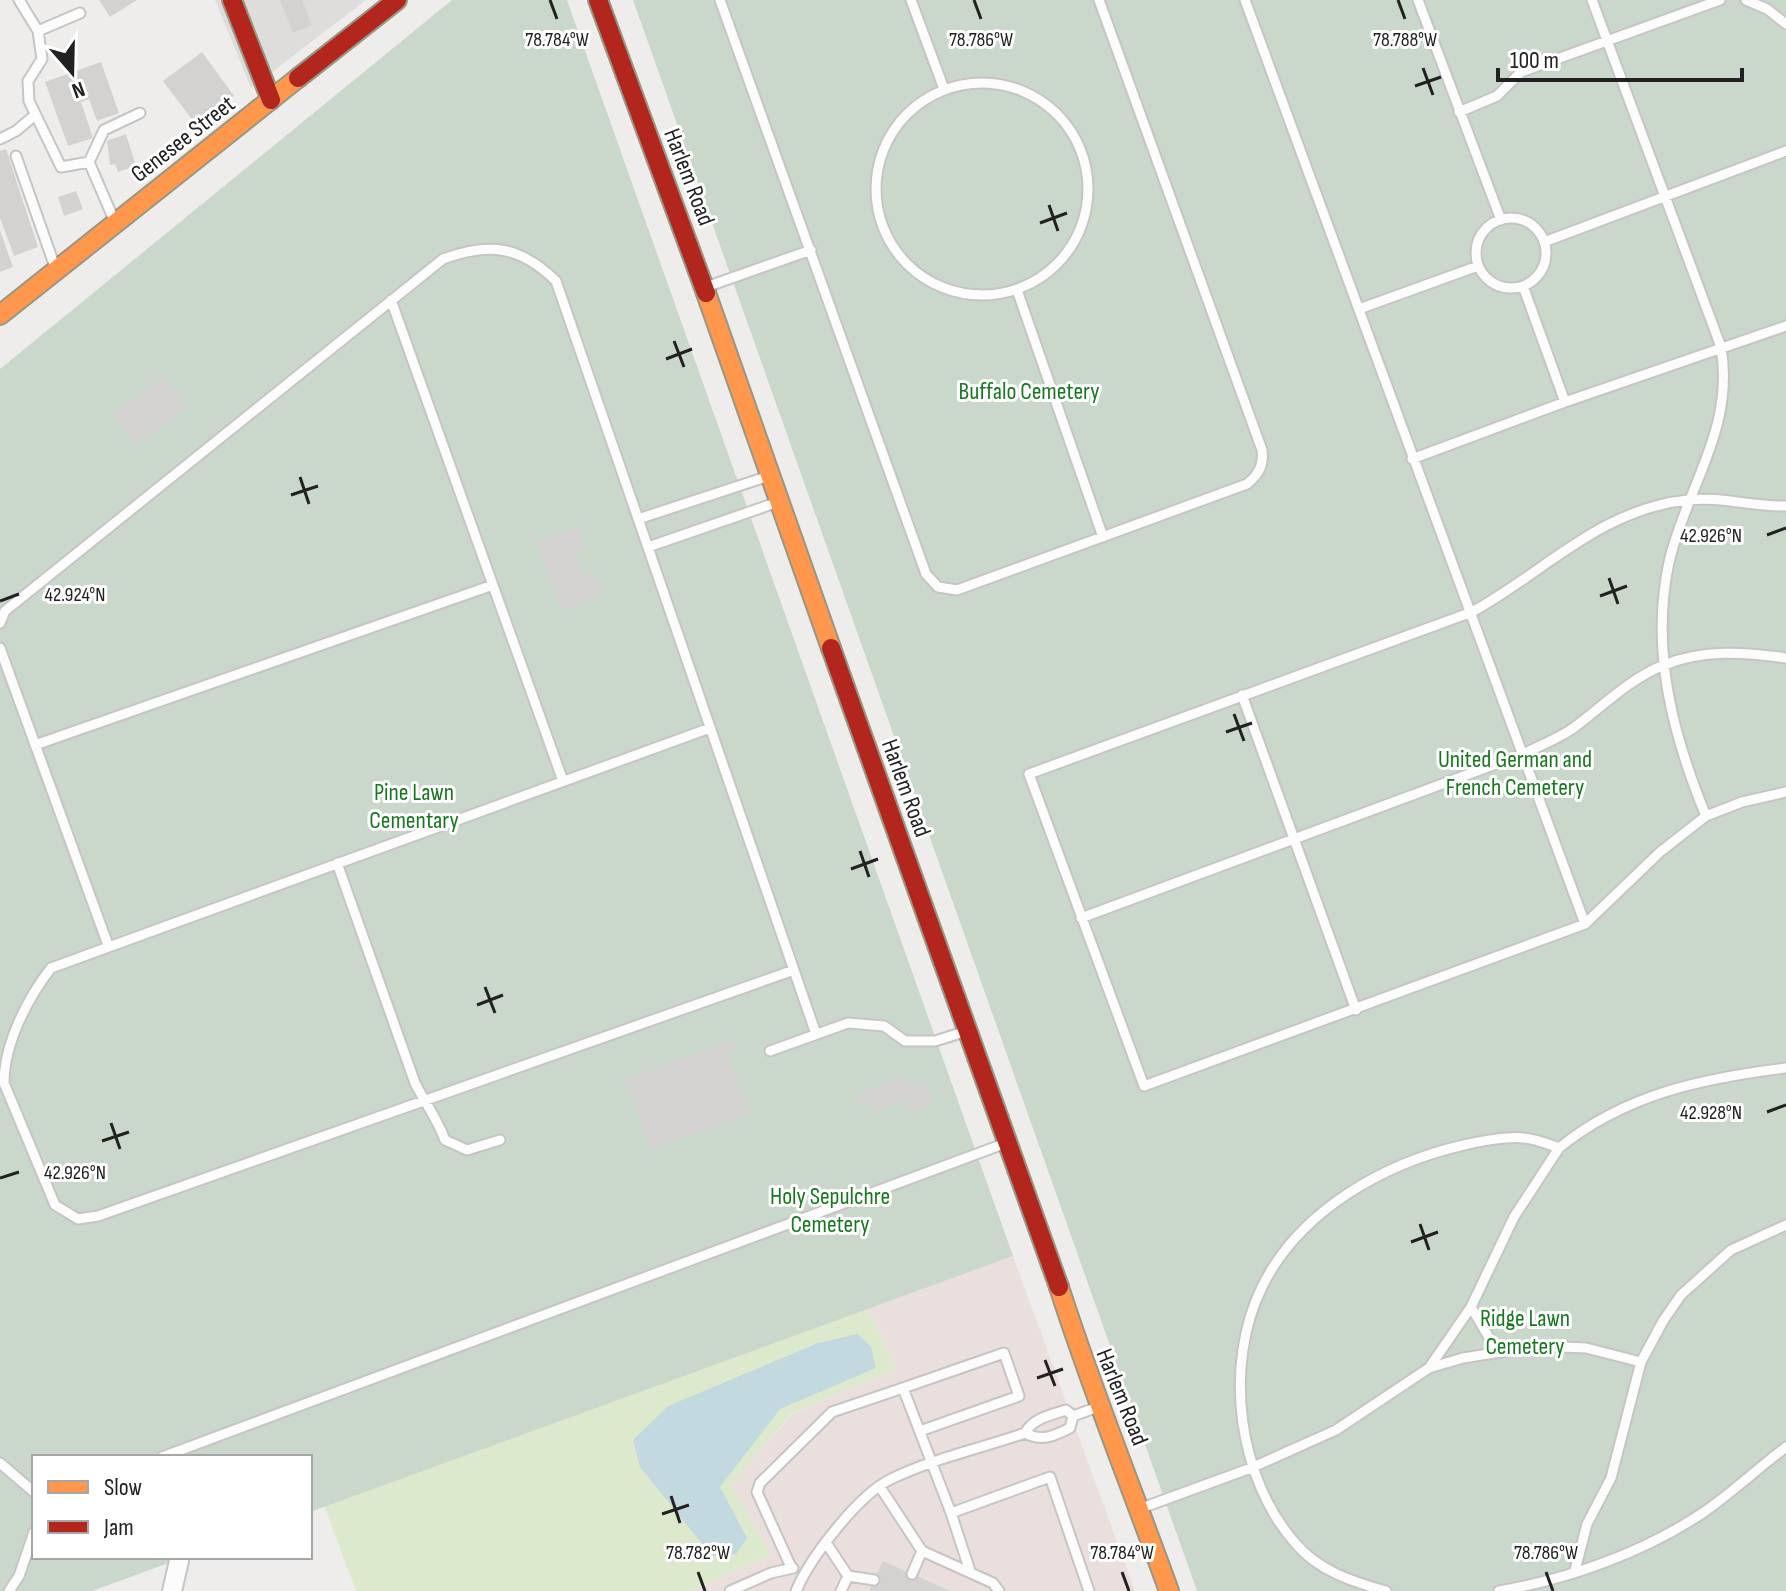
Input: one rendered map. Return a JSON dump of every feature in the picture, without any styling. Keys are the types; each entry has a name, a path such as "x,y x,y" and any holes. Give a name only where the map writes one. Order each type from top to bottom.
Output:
{"main road":[{"path":"232,0 271,100"},
{"name":"Genesee Street","path":"0,315 397,0"},
{"name":"Harlem Road","path":"598,0 706,287 1008,1142 1098,1407 1169,1591"}],"street":[{"path":"172,1591 179,1561"}],"lane":[{"path":"19,0 38,31 42,59 28,81 29,101 35,115 61,167 89,162"},
{"path":"720,0 931,581 938,587 957,590 1247,484 1260,470 1263,456 1099,0"},
{"path":"911,0 944,89"},
{"path":"1245,0 1585,924"},
{"path":"1418,0 1501,220"},
{"path":"1592,0 1721,347 1726,376 1720,421 1669,562 1662,621 1663,665 1669,705 1689,775 1706,816"},
{"path":"1459,112 1497,96 1521,72 1720,0"},
{"path":"1746,0 1767,9 1786,24"},
{"path":"38,31 80,13"},
{"path":"996,83 1032,94 1061,117 1081,149 1087,171 1087,208 1074,243 1050,272 1017,290 998,295 961,294 926,281 898,257 880,224 876,171 888,136 912,108 944,89 996,83"},
{"path":"115,224 89,162 104,130 140,113"},
{"path":"0,139 16,131 35,115"},
{"path":"1544,242 1786,151"},
{"path":"16,156 56,270"},
{"path":"1501,220 1527,222 1544,242 1545,263 1532,281 1523,286 1496,285 1478,266 1477,243 1491,225 1501,220"},
{"path":"0,623 5,611 443,259 463,252 508,249 534,260 556,281 816,1034"},
{"path":"706,287 811,250"},
{"path":"1359,309 1478,266"},
{"path":"1523,286 1565,402"},
{"path":"1017,290 1103,537"},
{"path":"391,300 563,781"},
{"path":"1412,459 1565,402 1786,326"},
{"path":"638,519 772,475"},
{"path":"1786,506 1690,499 1662,505 1599,527 1472,612 1029,774 1144,1086 1585,924 1660,852 1706,816 1742,802 1786,792"},
{"path":"648,547 782,501"},
{"path":"35,745 493,585"},
{"path":"0,648 108,945"},
{"path":"1081,918 1523,754 1571,729 1633,682 1663,665 1696,656 1744,651 1786,658"},
{"path":"1242,695 1356,1010"},
{"path":"710,728 51,968 34,990 4,1065 2,1084 55,1205 78,1219 98,1216 794,970"},
{"path":"337,863 424,1101 434,1110 445,1140 467,1150 500,1140"},
{"path":"770,1051 848,1023 884,1026 905,1041 935,1041 968,1031"},
{"path":"1429,1368 1471,1307 1514,1217 1559,1148 1583,1129 1644,1097 1710,1078 1786,1068"},
{"path":"1386,1591 1353,1582 1320,1565 1297,1546 1281,1525 1251,1468 1244,1436 1242,1391 1247,1333 1261,1290 1286,1249 1323,1212 1364,1185 1432,1152 1480,1142 1523,1138 1559,1148"},
{"path":"167,1455 1008,1142"},
{"path":"1575,1570 1587,1524 1611,1478 1641,1362 1672,1308 1701,1274 1731,1250 1786,1225"},
{"path":"1471,1307 1497,1351"},
{"path":"1139,1509 1251,1468 1336,1430 1429,1368 1497,1351 1539,1346 1586,1348 1641,1362"},
{"path":"791,1567 757,1492 760,1483 832,1412 1004,1353 1019,1396 920,1431"},
{"path":"903,1388 970,1571"},
{"path":"1073,1416 1098,1407"},
{"path":"796,1591 804,1572 864,1499 880,1487 1025,1433 1037,1420 1066,1410 1073,1416"},
{"path":"1025,1433 1036,1439 1047,1438 1070,1428 1073,1416"},
{"path":"1499,1591 1575,1570 1661,1538 1705,1511 1786,1447"},
{"path":"0,1463 32,1490"},
{"path":"951,1513 1050,1477 1089,1591"},
{"path":"880,1487 922,1551 970,1571 993,1583 999,1591"},
{"path":"9,1591 19,1576 32,1538"},
{"path":"827,1544 848,1576 874,1580"},
{"path":"912,1574 922,1551"},
{"path":"730,1591 791,1567 804,1572"},
{"path":"841,1591 848,1576"}],"shaded area":[{"path":"215,0 366,0 251,88"},
{"path":"1013,1256 1135,1591 691,1591 771,1554 730,1485 792,1414 896,1369 868,1308"}],"green space":[{"name":"Pine Lawn Cementary","path":"452,0 567,0 1013,1256 312,1511 312,1455 32,1455 32,1559 180,1559 92,1591 0,1591 0,369"},
{"path":"633,0 1786,0 1786,1591 1197,1591"},
{"path":"868,1308 896,1369 791,1414 731,1485 771,1554 691,1591 356,1591 324,1506"}],"water":[{"path":"858,1334 871,1347 876,1368 780,1409 720,1487 747,1538 736,1554 712,1556 640,1467 633,1440 668,1406 818,1343"}],"building":[{"path":"99,0 137,0 110,17"},
{"path":"280,0 302,0 312,25 293,33"},
{"path":"202,52 234,96 196,125 163,81"},
{"path":"101,62 119,113 97,121 89,99 81,102 93,138 68,146 45,82"},
{"path":"126,134 136,166 118,172 115,164 110,165 107,141"},
{"path":"6,149 38,247 14,256 0,218 0,151"},
{"path":"76,191 83,209 64,216 58,197"},
{"path":"0,230 13,267 0,272"},
{"path":"164,376 187,407 136,445 113,414"},
{"path":"579,527 586,550 575,554 583,576 595,572 603,595 561,610 537,542"},
{"path":"732,1040 736,1049 727,1053 749,1113 652,1150 625,1080"},
{"path":"903,1077 906,1086 924,1079 933,1103 909,1113 904,1100 872,1112 868,1102 860,1105 856,1095"},
{"path":"883,1561 950,1591 869,1591"}],"traffic: slow":[{"path":"0,315 298,78"},
{"path":"706,293 831,648"},
{"path":"1059,1287 1169,1591"}],"traffic: jam":[{"path":"232,0 271,100"},
{"path":"298,78 397,0"},
{"path":"598,0 706,293"},
{"path":"831,648 1059,1287"}],"park label":[{"name":"Buffalo Cemetery","path":"1029,391"},
{"name":"United German and French Cemetery","path":"1515,773"},
{"name":"Holy Sepulchre Cemetery","path":"830,1210"},
{"name":"Ridge Lawn Cemetery","path":"1525,1332"}]}
